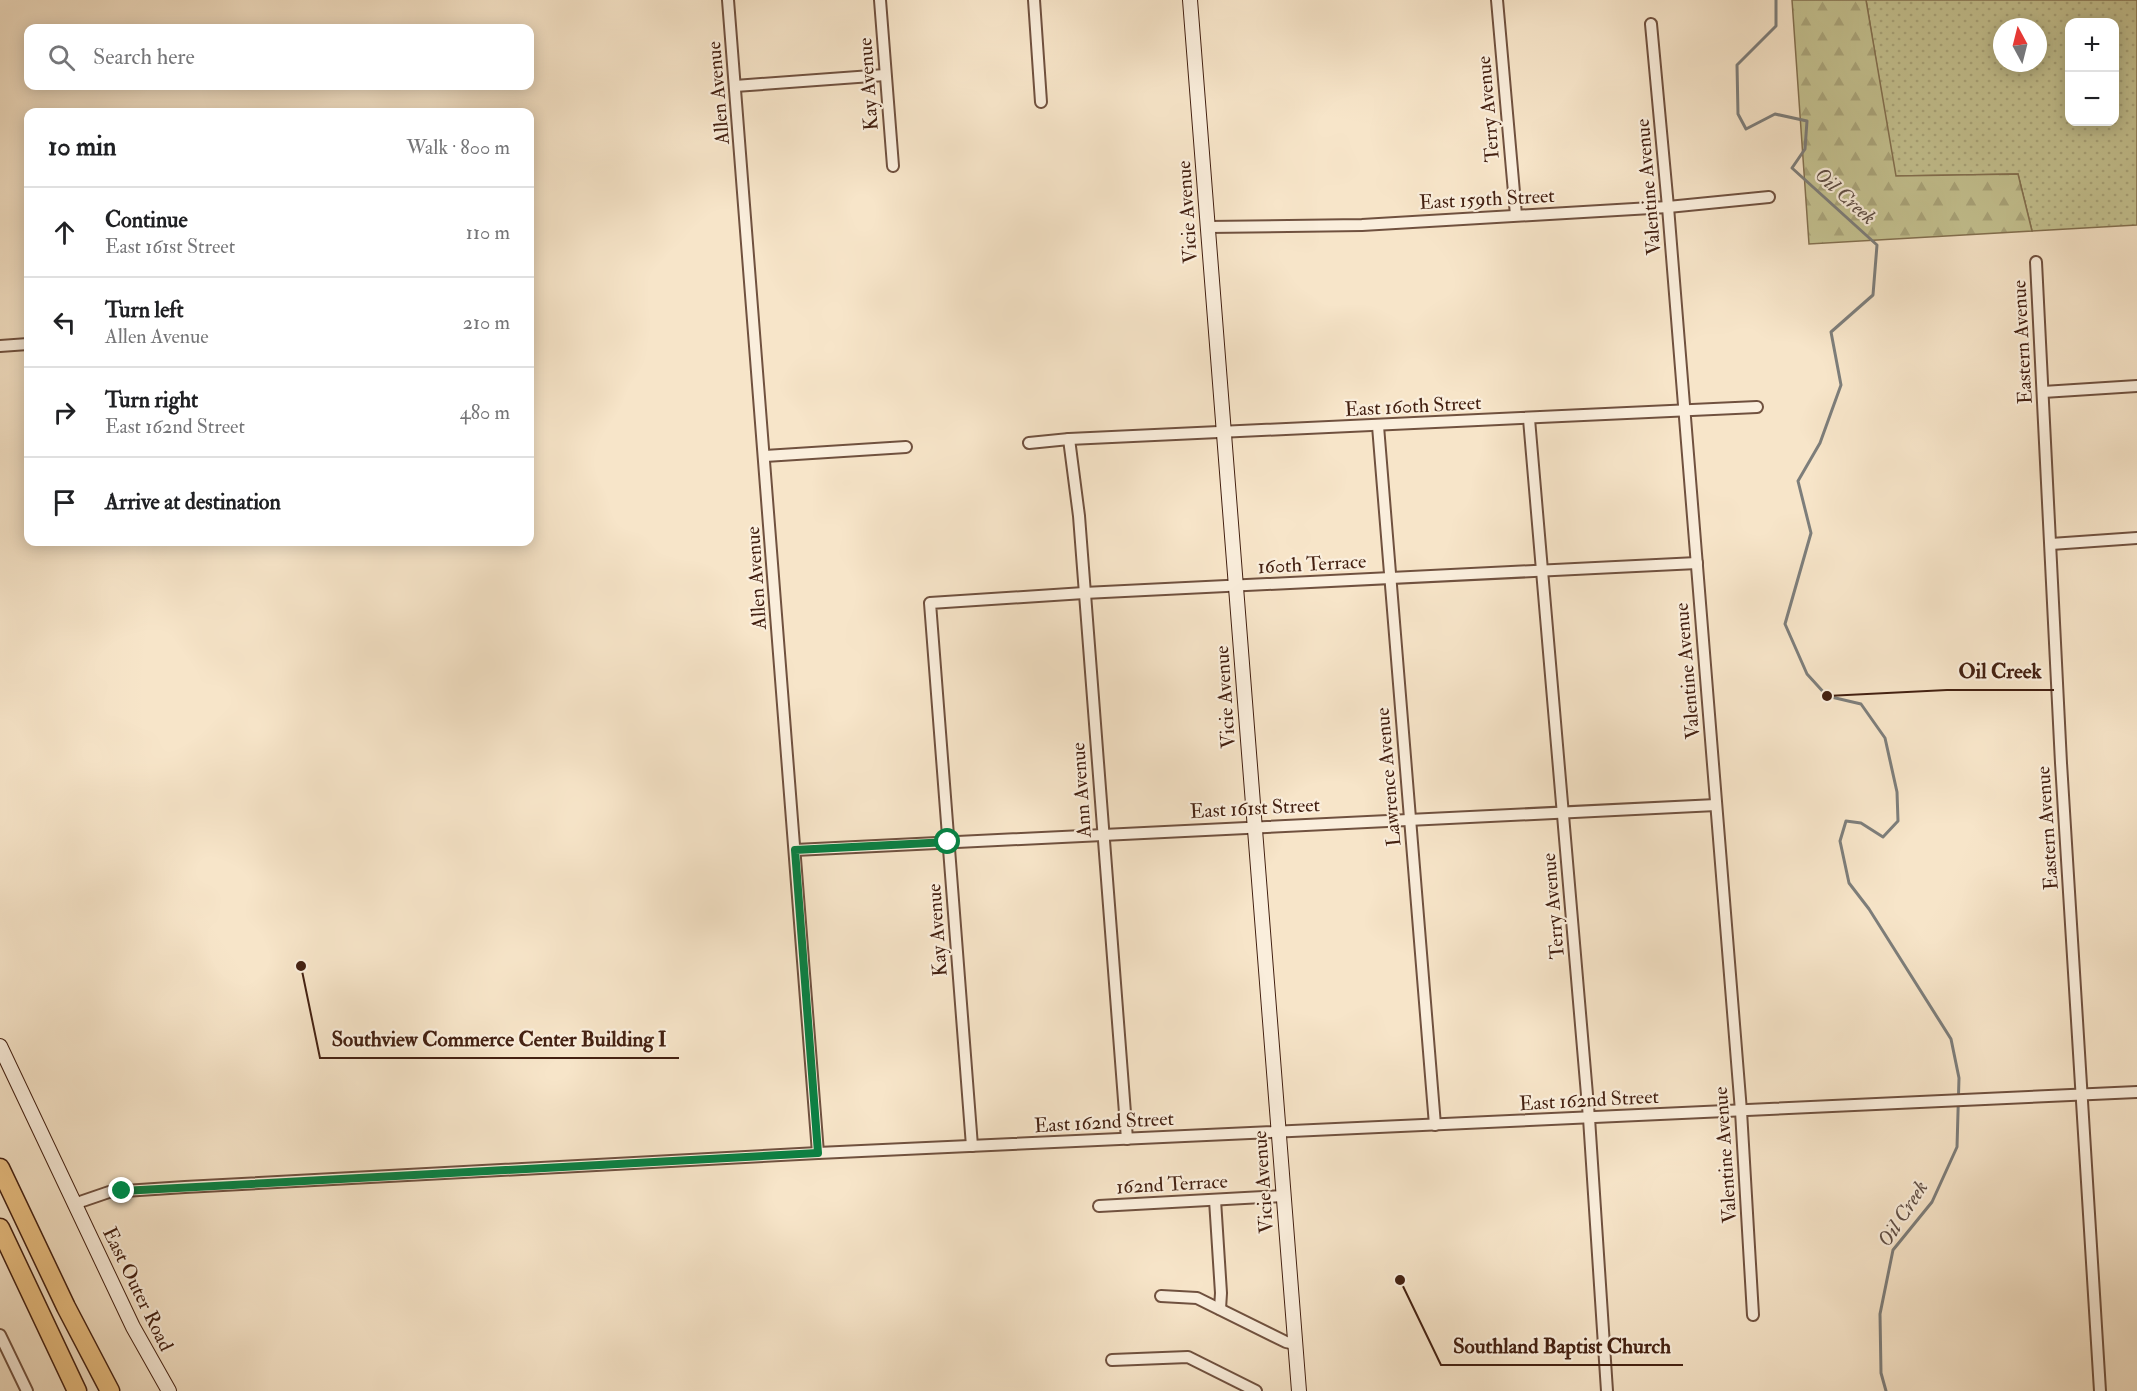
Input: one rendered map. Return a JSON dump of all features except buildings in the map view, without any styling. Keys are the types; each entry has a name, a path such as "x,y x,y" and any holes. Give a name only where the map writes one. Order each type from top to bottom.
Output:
{"highway":[{"path":"0,1168 66,1307 110,1391"},
{"path":"0,1228 78,1391"}],"street":[{"name":"Allen Avenue","path":"728,0 818,1153"},
{"name":"Kay Avenue","path":"880,0 892,166"},
{"path":"1034,0 1041,102"},
{"name":"Vicie Avenue","path":"1190,0 1299,1391"},
{"name":"Terry Avenue","path":"1497,0 1516,215"},
{"name":"Valentine Avenue","path":"1651,24 1668,207 1741,1111 1753,1315"},
{"path":"735,86 885,75"},
{"name":"East 159th Street","path":"1208,227 1362,225 1668,207 1769,197"},
{"name":"Eastern Avenue","path":"2036,262 2061,763 2100,1391"},
{"path":"0,346 24,344"},
{"path":"2043,392 2137,386"},
{"name":"East 160th Street","path":"1029,443 1757,407"},
{"name":"Terry Avenue","path":"1529,419 1589,1118 1607,1391"},
{"name":"Lawrence Avenue","path":"1378,426 1435,1125"},
{"name":"Ann Avenue","path":"1069,440 1079,516 1127,1139"},
{"path":"765,456 906,447"},
{"path":"2051,544 2137,538"},
{"name":"160th Terrace","path":"930,603 1084,593 1696,563"},
{"name":"Kay Avenue","path":"930,603 972,1146"},
{"name":"East 161st Street","path":"795,850 1410,818 1716,805"},
{"name":"East Outer Road","path":"0,1046 133,1327 169,1391"},
{"name":"East 162nd Street","path":"74,1204 110,1192 143,1189 818,1153 2137,1092"},
{"name":"162nd Terrace","path":"1099,1206 1284,1196"},
{"path":"1215,1200 1220,1309"},
{"path":"1161,1296 1197,1298 1286,1342 1295,1344"},
{"path":"0,1335 27,1391"},
{"path":"1112,1360 1188,1357 1256,1391"}],"green space":[{"path":"1792,0 1866,0 1896,176 2018,174 2032,231 1809,244"},
{"path":"1866,0 2137,0 2137,225 2032,231 2018,174 1895,176"}],"waterway":[{"name":"Oil Creek","path":"1776,0 1776,26 1737,65 1738,114 1746,129 1775,114 1807,121 1805,149 1792,168 1877,245 1873,295 1831,332 1841,385 1820,443 1798,481 1811,533 1785,624 1807,674 1827,696 1861,704 1885,738 1897,792 1898,821 1883,837 1861,823 1846,821 1840,841 1849,883 1869,909 1951,1039 1959,1078 1957,1147 1932,1202 1893,1250 1880,1314 1881,1373 1886,1391"}],"place":[{"name":"Oil Creek","path":"1827,696"},
{"name":"Southview Commerce Center Building I","path":"301,966"},
{"name":"Southland Baptist Church","path":"1400,1280"}],"route":[{"path":"122,1191 818,1153 795,850 948,842"}]}
